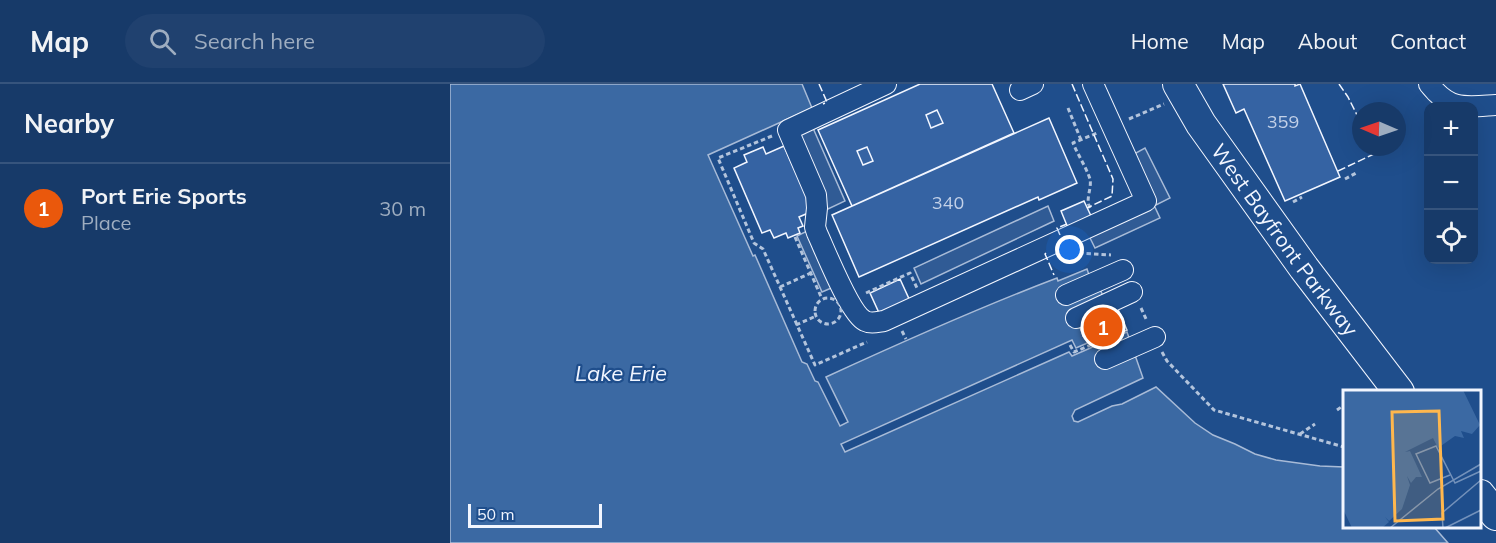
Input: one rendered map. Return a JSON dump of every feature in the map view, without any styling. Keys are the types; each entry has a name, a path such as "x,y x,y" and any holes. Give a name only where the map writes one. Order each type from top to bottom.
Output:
{"highway":[{"name":"West Bayfront Parkway","path":"1172,94 1201,124 1352,333 1397,390"},
{"path":"1481,497 1496,515"}],"street":[{"path":"886,84 788,130 816,195 815,227 817,233 854,311 863,320 875,323 884,321 1146,201 1093,84"},
{"path":"1429,84 1449,102"},
{"path":"1478,105 1496,105"},
{"path":"1066,295 1123,270"},
{"path":"1076,318 1132,292"},
{"path":"1105,359 1155,337"}],"path":[{"path":"1122,122 1172,94"},
{"path":"1068,108 1081,140"},
{"path":"1092,212 1087,203 1090,179 1073,143 1103,129"},
{"path":"788,130 718,158 754,243 763,249 815,365 868,341"},
{"path":"1344,179 1358,172"},
{"path":"1293,202 1302,197"},
{"path":"795,237 822,299"},
{"path":"1077,253 1116,255 1123,270"},
{"path":"780,287 811,273"},
{"path":"856,297 910,273 921,291"},
{"path":"1132,292 1167,361 1214,410 1343,447"},
{"path":"831,298 836,301 841,311 839,317 830,323 819,321 816,316 816,304 822,299 831,298"},
{"path":"796,325 816,316"},
{"path":"1337,410 1343,406"},
{"path":"1300,434 1315,424"}],"shaded area":[{"path":"813,128 845,201 828,209 796,135"},
{"path":"1145,148 1170,198 1156,205 1134,154"},
{"path":"1153,203 1160,218 1095,248 1088,234"},
{"path":"1048,206 1054,221 921,284 914,268"},
{"path":"811,229 836,286 822,292 797,236"}],"water":[{"name":"Lake Erie","path":"450,84 802,84 812,108 708,155 802,362 807,364 815,381 818,382 840,426 848,422 826,377 998,301 1087,269 1091,281 1098,284 1105,301 1079,324 1083,335 1089,333 1092,341 1076,348 1072,340 841,444 845,452 1069,352 1072,356 1127,332 1143,378 1075,410 1072,416 1074,421 1078,422 1112,406 1122,404 1156,387 1195,423 1213,435 1255,454 1276,460 1343,467 1343,528 1435,528 1448,543 450,543"}],"building":[{"path":"920,84 992,84 1014,133 852,206 818,130"},
{"path":"1223,84 1295,84 1295,86 1300,84 1340,177 1285,201 1244,109 1236,113"},
{"path":"937,110 943,123 931,128 926,115"},
{"path":"1049,118 1077,183 1039,200 1038,197 859,277 832,215"},
{"path":"784,146 813,211 799,217 803,226 798,228 800,233 788,238 786,233 774,238 770,230 762,233 734,168 747,162 744,155 763,147 766,154"},
{"path":"867,147 873,161 863,165 857,151"},
{"path":"1084,201 1092,218 1068,228 1061,211"},
{"path":"900,279 910,301 880,315 870,293"},
{"path":"1117,307 1127,330 1094,344 1089,333 1083,336 1079,324"}],"fence":[{"path":"819,84 827,102 823,104"},
{"path":"1072,84 1113,179 1112,196 1087,208"},
{"path":"1339,84 1352,105"},
{"path":"1338,171 1370,156"},
{"path":"1060,235 1057,228 1067,224"},
{"path":"1046,253 1054,275"}],"place":[{"name":"Port Erie Sports","path":"1103,327"}]}
